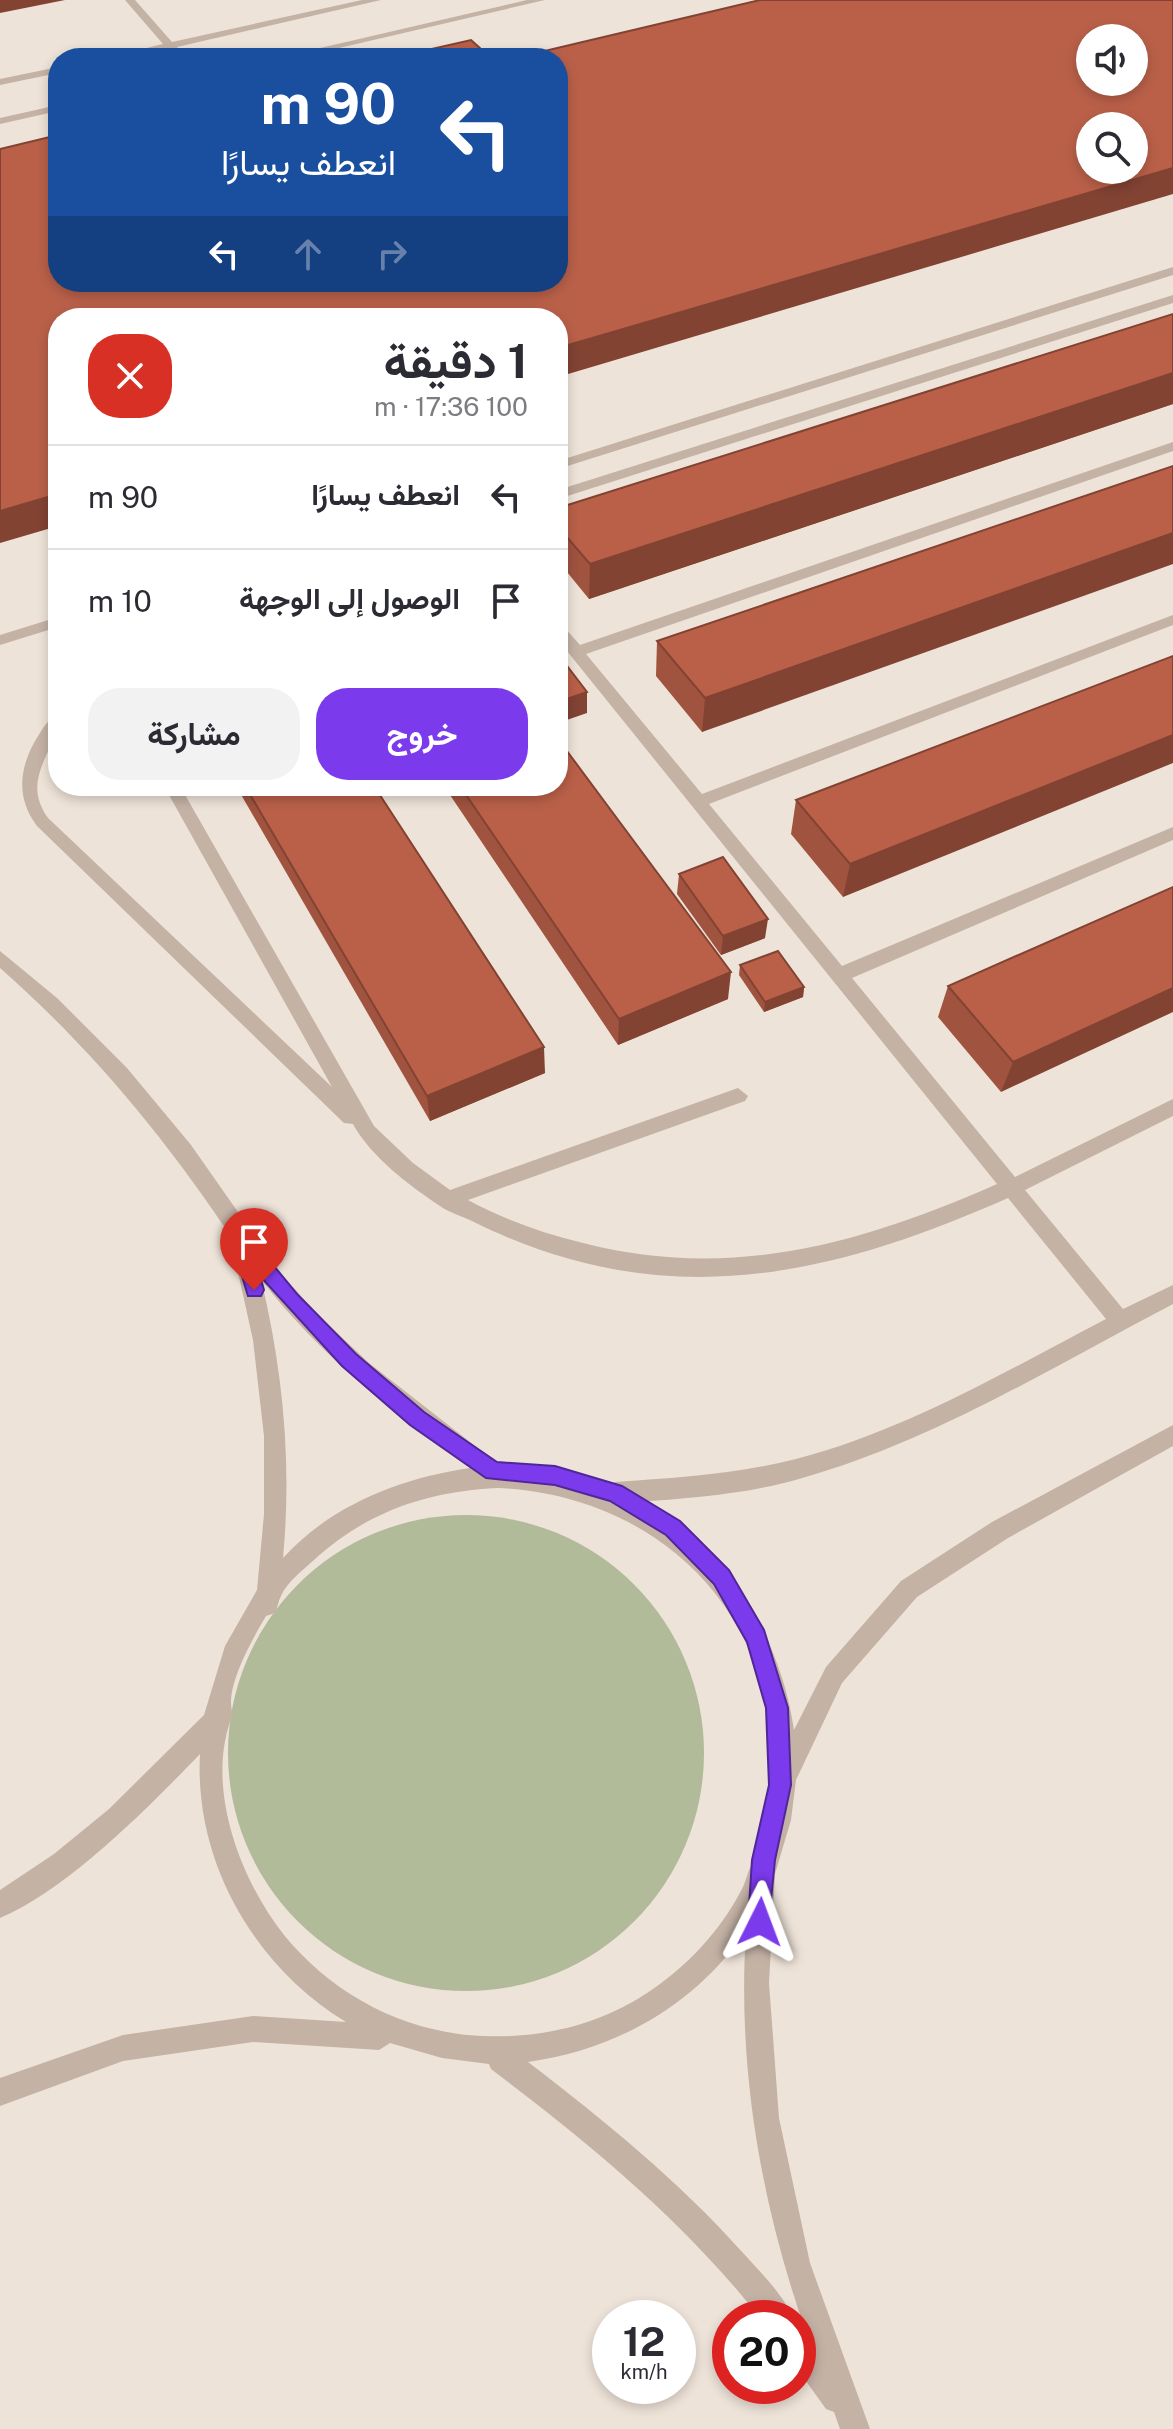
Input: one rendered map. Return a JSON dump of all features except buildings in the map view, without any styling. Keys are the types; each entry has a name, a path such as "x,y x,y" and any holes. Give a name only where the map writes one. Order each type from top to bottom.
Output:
{"street":[{"path":"130,0 173,48"},
{"path":"156,48 346,3 376,0"},
{"path":"327,48 540,0"},
{"path":"346,3 360,16"},
{"path":"370,26 381,36"},
{"path":"0,82 48,72"},
{"path":"1,119 48,110"},
{"path":"568,462 1172,273"},
{"path":"568,492 1173,299"},
{"path":"576,652 1173,446"},
{"path":"698,802 1173,620"},
{"path":"0,640 48,625"},
{"path":"568,642 1120,1321"},
{"path":"48,732 42,739 29,775 35,810 59,841 367,1132 397,1164 445,1200 491,1223 581,1255 679,1270 777,1266 871,1244 1013,1187 1173,1107"},
{"path":"178,796 367,1132"},
{"path":"840,975 1173,833"},
{"path":"0,958 64,1012 126,1078 186,1153 240,1237 290,1300 349,1360 417,1418 493,1472"},
{"path":"445,1200 738,1096"},
{"path":"240,1237 262,1317 273,1405 276,1501 267,1605"},
{"path":"615,1493 720,1485 822,1462 915,1426 1173,1294"},
{"path":"852,2422 796,2263 765,2118 756,1983 763,1860 780,1785 834,1675 909,1589 1000,1530 1173,1435"},
{"path":"382,2037 300,1982 243,1903 217,1809 221,1714 238,1657 267,1605 311,1551 367,1510 429,1483 493,1472 555,1476 615,1493 673,1528 722,1577 757,1638 777,1708 780,1785"},
{"path":"0,1905 60,1868 147,1794 221,1714"},
{"path":"0,2092 123,2048 253,2029 382,2037 501,2059 587,2042 664,1998 723,1934 763,1860"},
{"path":"501,2059 593,2127 681,2208 762,2300"},
{"path":"816,2371 852,2422"}],"green space":[{"path":"466,1515 512,1520 557,1533 598,1555 634,1585 664,1621 686,1662 699,1707 704,1753 699,1799 686,1844 664,1885 634,1921 598,1951 557,1973 512,1986 466,1991 420,1986 375,1973 334,1951 298,1921 268,1885 246,1844 233,1799 228,1753 233,1707 246,1662 268,1621 298,1585 334,1555 375,1533 420,1520"}],"route":[{"path":"254,1290 240,1237 290,1300 349,1360 417,1418 493,1472 555,1476 615,1493 673,1528 722,1577 757,1638 777,1708 780,1785 763,1860 760,1922"}]}
